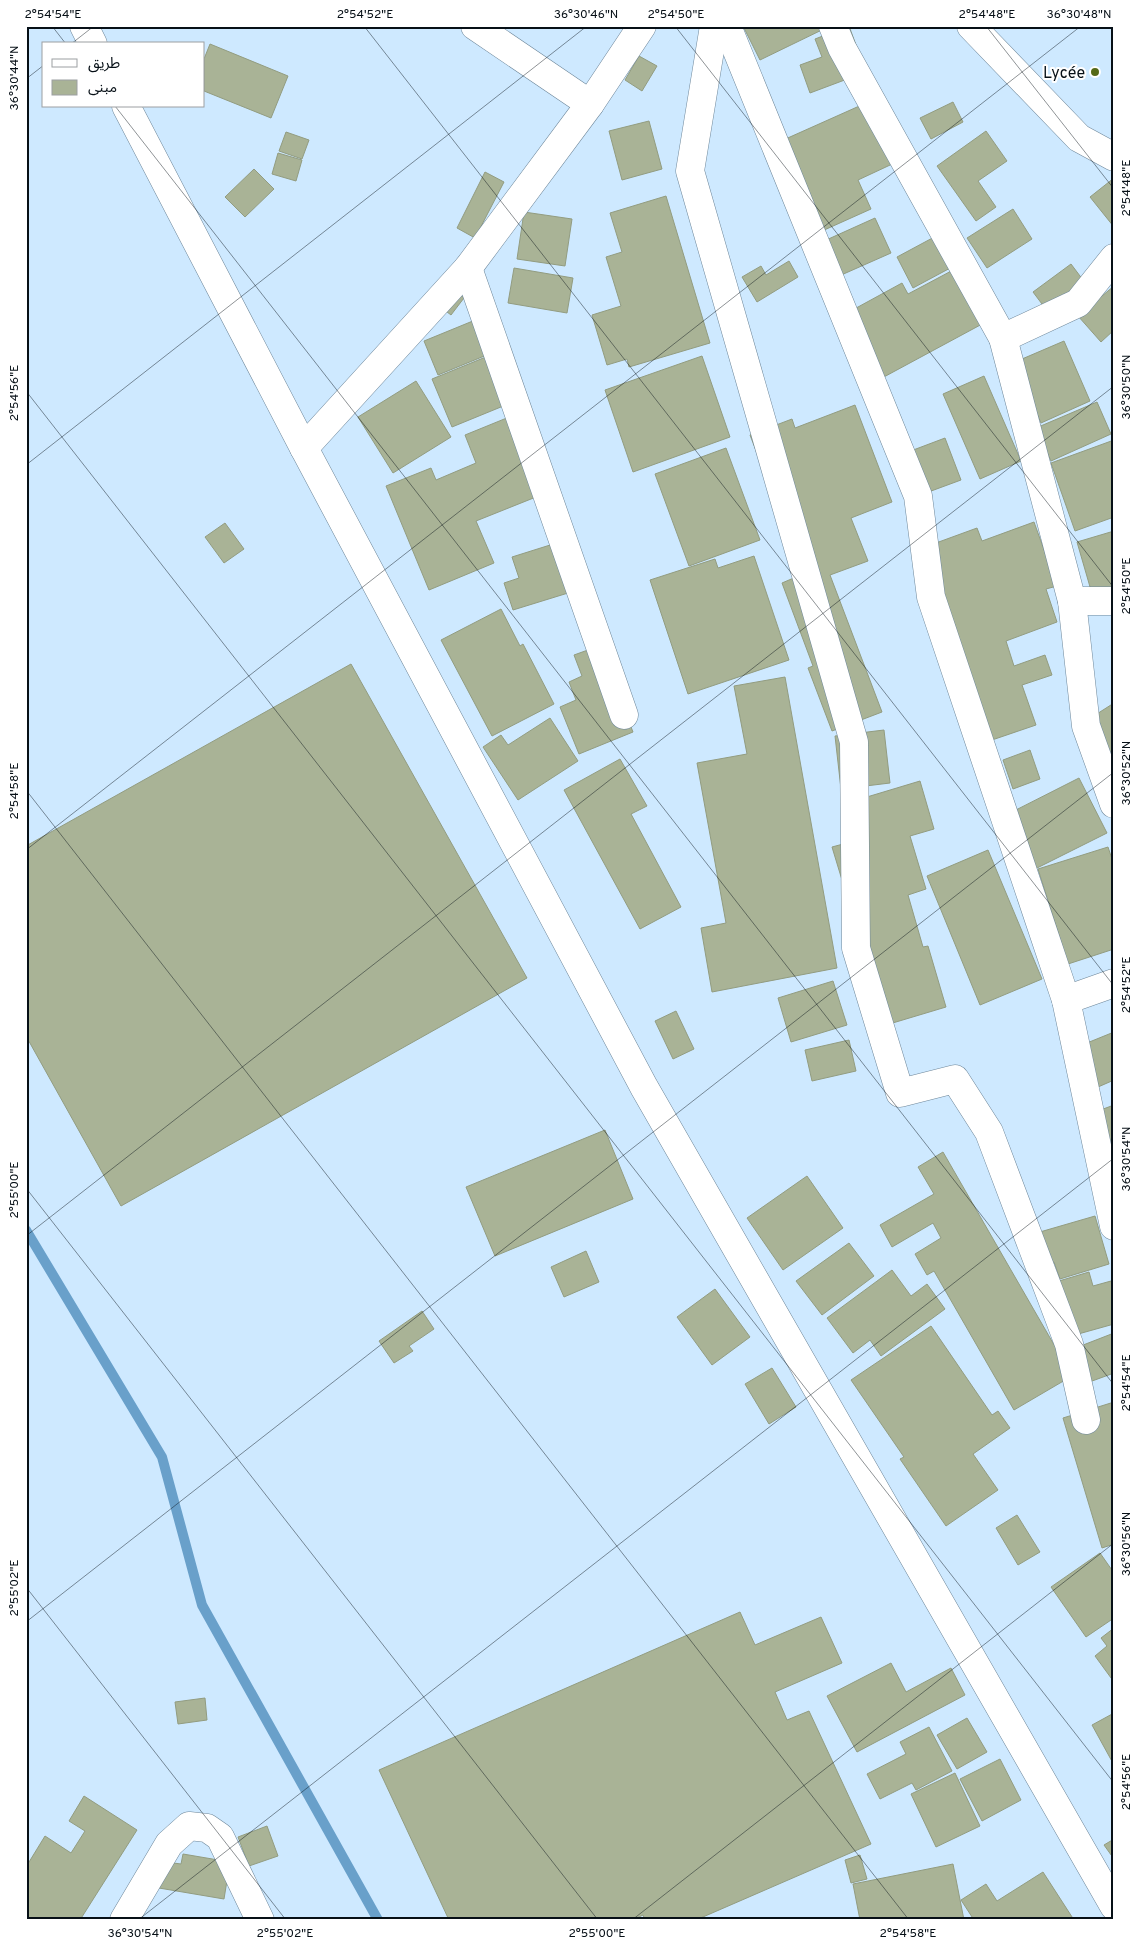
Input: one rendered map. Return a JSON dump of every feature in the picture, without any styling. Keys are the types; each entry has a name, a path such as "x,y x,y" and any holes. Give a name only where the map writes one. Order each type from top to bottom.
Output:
{"street":[{"path":"84,26 92,42"},
{"path":"475,26 590,104"},
{"path":"304,448 468,268 590,104 642,26"},
{"path":"714,26 690,171 854,742 856,948 900,1093 955,1079 989,1132 1069,1344 1086,1420"},
{"path":"726,26 918,496 931,597 1066,1000 1114,1226"},
{"path":"833,26 847,56 1003,338 1072,601 1086,726 1114,804"},
{"path":"971,26 1079,138 1114,157"},
{"path":"127,108 304,448 644,1087 1114,1906"},
{"path":"1003,338 1078,303 1114,258"},
{"path":"468,268 624,715"},
{"path":"1072,601 1114,601"},
{"path":"1066,1000 1114,982"},
{"path":"124,1920 169,1844 189,1826 207,1828 220,1837 260,1920"}],"building":[{"path":"743,26 830,26 760,60"},
{"path":"849,26 866,72 810,93 800,65 822,57 815,39"},
{"path":"210,44 288,76 271,118 205,91 205,56"},
{"path":"639,56 657,66 642,91 625,80"},
{"path":"875,99 903,159 858,180 871,209 822,231 781,141"},
{"path":"953,102 963,122 931,139 920,118"},
{"path":"649,121 662,169 622,180 609,131"},
{"path":"986,131 1007,161 978,181 996,207 976,221 937,166"},
{"path":"286,132 309,140 302,159 279,151"},
{"path":"278,153 302,160 296,181 272,174"},
{"path":"254,169 274,189 245,217 225,197"},
{"path":"485,172 504,182 475,238 457,228"},
{"path":"1114,178 1114,227 1090,197"},
{"path":"666,196 710,343 629,367 627,359 607,365 592,315 621,306 606,257 622,252 610,213"},
{"path":"1013,209 1032,239 987,268 967,238"},
{"path":"524,212 572,219 565,266 517,259"},
{"path":"875,218 891,253 839,276 824,241"},
{"path":"938,235 954,266 913,288 897,257"},
{"path":"789,261 798,277 757,302 742,277 761,266 766,275"},
{"path":"1071,264 1089,288 1051,316 1033,292"},
{"path":"514,268 573,278 567,313 508,303"},
{"path":"955,269 984,323 882,378 847,313 902,283 908,294"},
{"path":"1114,286 1114,330 1101,342 1078,316"},
{"path":"452,288 464,298 451,315 438,305"},
{"path":"485,316 499,350 438,375 424,341"},
{"path":"1064,341 1090,401 1041,423 1015,362"},
{"path":"498,352 518,400 452,427 432,379"},
{"path":"702,356 730,437 633,472 605,390"},
{"path":"984,376 1021,461 980,479 943,394"},
{"path":"416,381 451,437 393,473 358,417"},
{"path":"1097,402 1111,434 1051,461 1036,428"},
{"path":"855,405 892,502 851,518 868,561 830,575 882,712 832,731 808,668 813,666 782,583 803,574 750,435 792,419 795,428"},
{"path":"519,413 551,491 476,521 494,563 429,590 386,486 431,468 436,480 476,463 465,435"},
{"path":"945,438 961,480 923,494 908,452"},
{"path":"1114,440 1114,517 1075,531 1051,463"},
{"path":"726,448 760,540 689,566 655,474"},
{"path":"1034,522 1057,586 1046,589 1057,622 1006,641 1014,666 1045,655 1052,675 1022,685 1036,725 992,740 925,547 977,528 982,541"},
{"path":"225,523 244,549 224,563 205,537"},
{"path":"1114,531 1114,606 1097,611 1077,542"},
{"path":"566,540 581,589 513,610 504,583 519,578 512,557"},
{"path":"754,556 789,660 688,694 650,580 715,559 718,568"},
{"path":"501,609 520,646 523,644 554,704 492,736 441,640"},
{"path":"599,646 633,732 579,754 560,707 576,700 569,682 582,676 574,655"},
{"path":"351,664 527,978 121,1206 26,1036 26,846"},
{"path":"785,677 837,968 712,992 701,928 726,923 697,763 747,754 734,686"},
{"path":"1114,703 1114,781 1078,726"},
{"path":"550,718 578,761 518,800 483,747 501,735 508,745"},
{"path":"884,730 890,783 841,789 835,736"},
{"path":"1030,750 1040,779 1013,789 1003,760"},
{"path":"620,759 647,806 631,814 681,907 640,929 564,790"},
{"path":"1079,778 1107,833 1033,870 1006,815"},
{"path":"920,781 934,829 910,836 926,889 908,895 923,947 928,946 946,1007 886,1025 832,847 858,840 847,803"},
{"path":"1108,847 1114,865 1114,949 1068,964 1038,869"},
{"path":"988,850 1042,979 980,1005 927,876"},
{"path":"833,981 847,1025 791,1042 778,998"},
{"path":"676,1011 694,1049 673,1059 655,1021"},
{"path":"1114,1032 1114,1080 1098,1087 1082,1045"},
{"path":"849,1040 856,1071 812,1081 805,1050"},
{"path":"1114,1105 1114,1184 1087,1115"},
{"path":"605,1130 633,1199 495,1256 466,1187"},
{"path":"943,1152 1072,1376 1014,1410 934,1271 927,1275 915,1254 941,1238 933,1223 892,1247 880,1225 934,1194 918,1167"},
{"path":"807,1176 843,1228 783,1270 747,1218"},
{"path":"1095,1216 1109,1264 1060,1279 1054,1262 1042,1266 1033,1234"},
{"path":"849,1243 874,1276 822,1315 796,1281"},
{"path":"586,1251 599,1282 564,1297 551,1267"},
{"path":"892,1270 911,1296 927,1284 945,1309 881,1356 870,1340 853,1353 827,1318"},
{"path":"1089,1272 1093,1286 1111,1281 1114,1292 1114,1324 1064,1338 1049,1284"},
{"path":"715,1289 750,1337 712,1365 677,1317"},
{"path":"422,1311 434,1329 409,1346 413,1351 394,1363 379,1341"},
{"path":"931,1326 992,1415 998,1411 1010,1428 973,1454 998,1490 946,1526 900,1459 904,1457 851,1380"},
{"path":"1114,1333 1114,1373 1073,1388 1060,1354"},
{"path":"772,1368 796,1407 769,1424 745,1384"},
{"path":"1114,1402 1114,1544 1102,1548 1063,1418"},
{"path":"1017,1515 1040,1552 1018,1565 996,1528"},
{"path":"1100,1553 1114,1573 1114,1618 1086,1637 1051,1587"},
{"path":"740,1612 755,1645 821,1617 842,1663 775,1692 787,1720 809,1711 871,1844 696,1920 645,1920 643,1915 633,1920 449,1920 379,1770"},
{"path":"1114,1628 1114,1682 1095,1656 1107,1646 1101,1638"},
{"path":"891,1663 906,1692 951,1668 965,1695 857,1752 827,1696"},
{"path":"205,1698 207,1720 178,1724 175,1702"},
{"path":"1114,1713 1114,1765 1092,1725"},
{"path":"967,1718 987,1752 957,1769 937,1735"},
{"path":"929,1727 952,1771 916,1790 912,1783 880,1799 867,1774 906,1754 900,1742"},
{"path":"1000,1759 1021,1800 982,1821 960,1779"},
{"path":"955,1773 980,1826 936,1847 911,1794"},
{"path":"84,1796 137,1830 80,1920 26,1920 26,1867 45,1836 71,1853 85,1831 69,1821"},
{"path":"267,1826 278,1856 249,1866 238,1837"},
{"path":"1114,1839 1114,1859 1104,1845"},
{"path":"183,1854 230,1862 224,1899 153,1887 158,1861 181,1864"},
{"path":"860,1855 867,1879 851,1883 845,1860"},
{"path":"953,1864 964,1920 860,1920 853,1884"},
{"path":"1043,1872 1074,1920 974,1920 961,1900 986,1884 997,1901"}],"waterway":[{"path":"26,1230 162,1457 202,1605 378,1920"}],"place":[{"name":"Lycée","path":"1095,72"}]}
